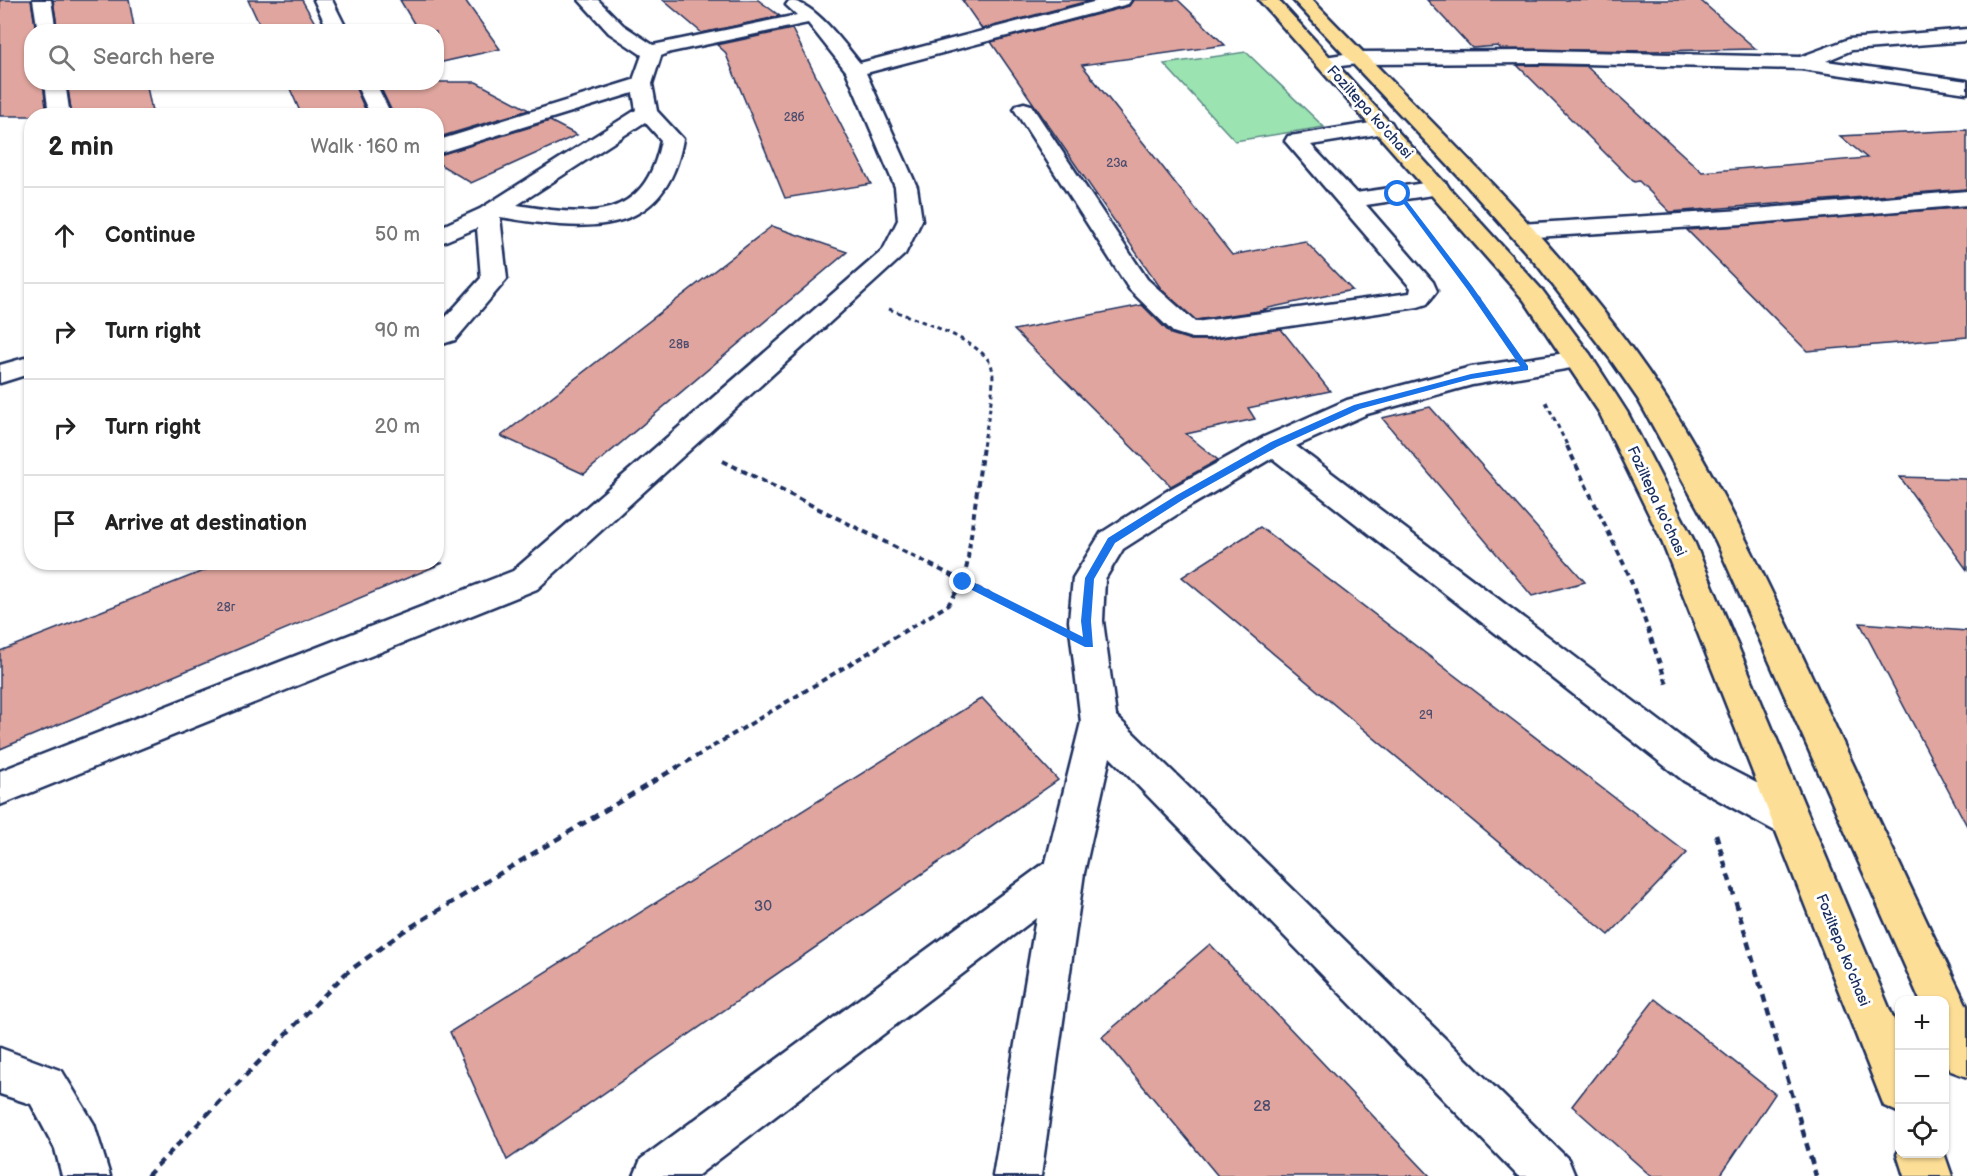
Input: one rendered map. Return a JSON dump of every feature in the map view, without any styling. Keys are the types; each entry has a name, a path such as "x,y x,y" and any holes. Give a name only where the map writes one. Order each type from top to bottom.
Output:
{"main road":[{"name":"Foziltepa ko'chasi","path":"1269,0 1533,295 1579,359 1613,412 1677,539 1895,1080"},
{"name":"Foziltepa ko'chasi","path":"1302,0 1520,231 1622,355 1694,469 1732,542 1940,996"},
{"path":"1949,1017 1967,1055"},
{"path":"1922,1158 1928,1176"}],"lane":[{"path":"42,0 46,24"},
{"path":"323,0 335,24"},
{"path":"588,0 616,29 652,53"},
{"path":"0,788 525,580 893,254 910,220 906,187 855,70 812,17 789,0"},
{"path":"855,70 1122,0"},
{"path":"492,212 562,219 604,217 635,209 653,193 666,169 672,139 647,112 642,84 652,53 665,47 812,17"},
{"path":"1801,63 1849,45 1967,35"},
{"path":"1325,62 1357,58 1541,57 1801,63 1967,87"},
{"path":"444,146 642,84"},
{"path":"56,90 59,108"},
{"path":"369,90 378,108"},
{"path":"1024,109 1138,284 1182,326 1192,330 1243,325 1418,299 1422,296 1424,287 1296,141 1383,127"},
{"path":"444,234 492,212 647,112"},
{"path":"1350,201 1438,188"},
{"path":"1520,231 1743,217 1967,198"},
{"path":"444,335 494,279 492,212"},
{"path":"1017,1176 1064,873 1099,722 1086,621 1089,578 1112,541 1181,497 1274,444 1357,407 1471,376 1579,359"},
{"path":"0,374 24,366"},
{"path":"1274,444 1697,770 1789,819"},
{"path":"1099,722 1551,1176"},
{"path":"658,1176 1064,873"},
{"path":"0,1071 46,1087 77,1141 86,1176"}],"path":[{"path":"147,1176 353,968 404,931 948,605 963,582 993,366 987,358 965,342 849,293"},
{"path":"1476,296 1526,368 1554,416 1629,575 1670,694"},
{"path":"682,441 1089,644"},
{"path":"1697,770 1816,1176"}],"green space":[{"path":"1246,52 1324,127 1235,141 1164,64"}],"building":[{"path":"0,0 31,0 35,24 24,24 24,90 44,90 46,108 24,108 24,116 0,116"},
{"path":"53,0 129,0 134,24 57,24"},
{"path":"248,0 302,0 316,24 259,24"},
{"path":"400,0 465,0 500,49 444,62 444,24 414,24"},
{"path":"663,0 758,0 780,16 702,33"},
{"path":"962,0 1092,0 982,29"},
{"path":"1133,0 1178,0 1225,45 1082,65 1232,255 1305,241 1352,290 1264,309 1266,310 1196,320 1162,290 991,42 1129,6"},
{"path":"1427,0 1700,0 1756,49 1652,51 1501,49 1498,46 1472,48"},
{"path":"792,29 871,184 785,198 725,52 717,45"},
{"path":"1517,65 1586,66 1702,172 1867,158 1840,136 1967,130 1967,189 1670,212 1639,181 1634,182"},
{"path":"444,82 476,82 529,110 444,136 444,108 390,108 382,90 444,90"},
{"path":"68,90 148,90 151,108 71,108"},
{"path":"291,90 357,90 364,108 298,108"},
{"path":"550,121 577,135 471,183 444,167 444,154"},
{"path":"1967,207 1967,337 1807,351 1687,230"},
{"path":"772,226 847,252 584,474 501,436"},
{"path":"1142,305 1171,334 1191,340 1208,340 1281,329 1330,391 1248,408 1255,419 1186,434 1218,460 1171,486 1014,330"},
{"path":"1430,407 1585,582 1532,596 1382,418"},
{"path":"1900,477 1967,479 1967,570"},
{"path":"1260,527 1687,853 1609,935 1182,577"},
{"path":"206,570 426,570 0,749 0,651"},
{"path":"1860,623 1967,631 1967,826"},
{"path":"982,698 1058,780 507,1160 450,1032"},
{"path":"1210,944 1430,1176 1218,1176 1102,1037"},
{"path":"1655,999 1775,1094 1720,1176 1651,1176 1572,1106"}],"route":[{"path":"963,582 1089,644 1086,621 1089,578 1112,541 1181,497 1274,444 1357,407 1471,376 1526,368 1470,287 1398,194"}]}
